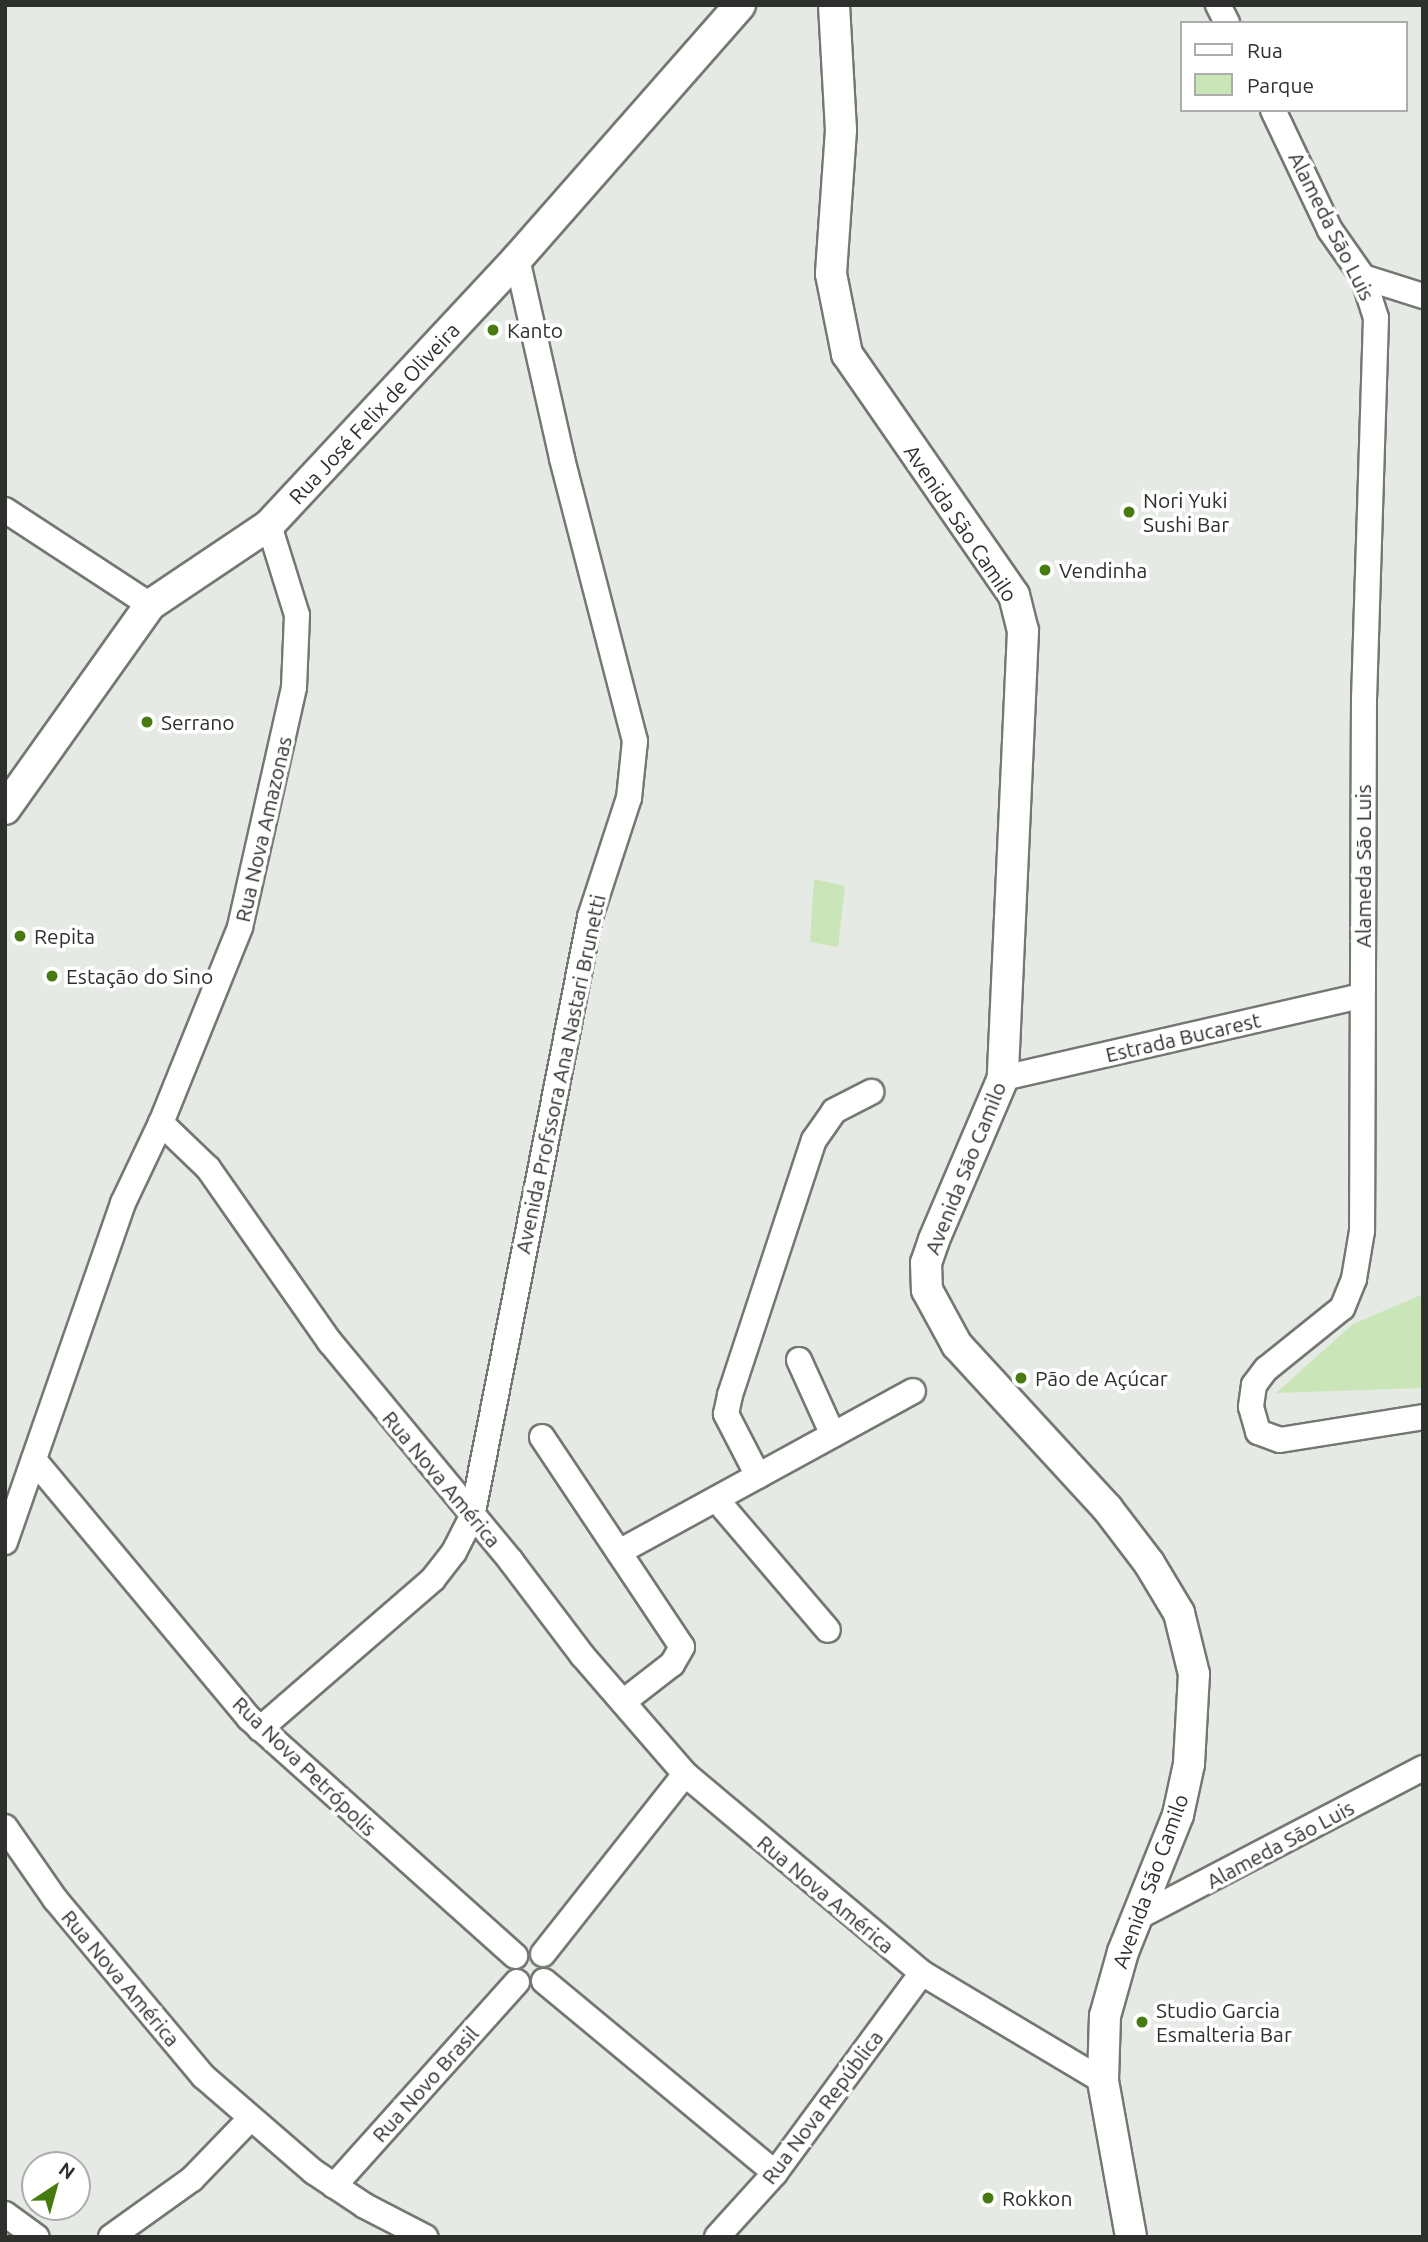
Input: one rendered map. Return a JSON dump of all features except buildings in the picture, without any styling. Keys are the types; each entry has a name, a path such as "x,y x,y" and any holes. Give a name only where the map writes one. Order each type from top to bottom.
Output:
{"main road":[{"name":"Avenida São Camilo","path":"834,5 841,130 831,274 844,343 862,379 1020,610 1023,687 1003,1078 934,1240 926,1264 927,1290 957,1345 1107,1508 1149,1563 1179,1614 1190,1643 1194,1674 1189,1764 1166,1850 1111,1984 1103,2081 1131,2237"},
{"name":"Rua José Felix de Oliveira","path":"5,809 150,605 269,525 517,259 739,6"}],"street":[{"path":"1218,5 1226,21"},
{"name":"Alameda São Luis","path":"1274,112 1330,230 1363,277 1376,318 1364,698 1362,1231 1354,1279 1337,1314 1284,1352 1256,1381 1253,1422 1264,1436 1295,1440 1342,1427 1423,1417"},
{"name":"Avenida Profssora Ana Nastari Brunetti","path":"260,1729 433,1578 454,1552 472,1517 590,917 629,798 635,741 562,458 517,259"},
{"path":"1363,277 1423,296"},
{"path":"5,510 150,605"},
{"name":"Rua Nova Amazonas","path":"161,1123 240,927 295,687 297,615 269,525"},
{"name":"Estrada Bucarest","path":"1003,1078 1362,996"},
{"path":"758,1476 726,1414 730,1395 814,1140 834,1111 871,1092"},
{"path":"5,1542 123,1203 161,1123"},
{"name":"Rua Nova América","path":"161,1123 186,1143 237,1205 330,1342 623,1702 685,1773 922,1973 1103,2081"},
{"path":"799,1360 833,1435"},
{"path":"619,1552 913,1391"},
{"path":"542,1437 682,1647 672,1664 623,1702"},
{"name":"Rua Nova Petrópolis","path":"34,1460 260,1729 515,1956"},
{"path":"716,1499 828,1630"},
{"name":"Alameda São Luis","path":"1136,1918 1423,1768"},
{"path":"543,1954 685,1773"},
{"name":"Rua Nova América","path":"5,1827 55,1899 203,2076 250,2119"},
{"path":"529,1949 543,1954 549,1970 544,1981 531,1987 517,1982 511,1969 515,1956 529,1949"},
{"name":"Rua Nova República","path":"717,2237 775,2173 922,1973"},
{"path":"544,1981 775,2173"},
{"name":"Rua Novo Brasil","path":"334,2186 517,1982"},
{"path":"111,2237 192,2179 250,2119 334,2186 425,2237"},
{"path":"5,2214 37,2237"}],"green space":[{"path":"814,879 845,886 838,947 810,942"},
{"path":"1423,1294 1423,1388 1276,1393 1353,1324"}],"place":[{"name":"Kanto","path":"493,330"},
{"name":"Nori Yuki Sushi Bar","path":"1129,512"},
{"name":"Vendinha","path":"1045,570"},
{"name":"Serrano","path":"147,722"},
{"name":"Repita","path":"20,936"},
{"name":"Estação do Sino","path":"52,976"},
{"name":"Pão de Açúcar","path":"1021,1378"},
{"name":"Studio Garcia Esmalteria Bar","path":"1142,2022"},
{"name":"Rokkon","path":"988,2198"}]}
